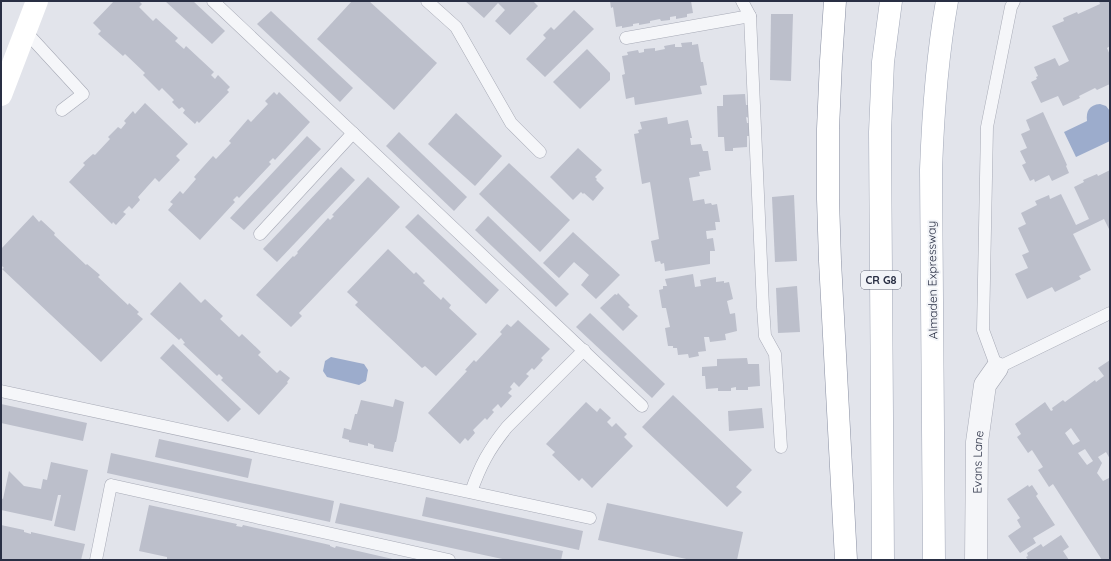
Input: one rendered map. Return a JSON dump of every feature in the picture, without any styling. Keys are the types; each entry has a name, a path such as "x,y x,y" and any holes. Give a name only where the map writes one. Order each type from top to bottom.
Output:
{"main road":[{"path":"1,95 38,1"},
{"path":"835,1 828,128 828,199 846,560"},
{"name":"CR G8","path":"883,560 880,132 883,62 891,1"},
{"name":"Almaden Expressway","path":"934,560 931,170 932,128 936,80 947,1"}],"street":[{"name":"Evans Lane","path":"976,560 977,442 985,385 997,368"}],"lane":[{"path":"214,1 642,406"},
{"path":"427,1 456,27 512,123 540,152"},
{"path":"742,1 750,16 764,329 765,336 775,354 781,447"},
{"path":"1014,1 1011,7 986,126 983,330 997,368 1110,313"},
{"path":"626,38 750,16"},
{"path":"26,32 83,94 62,110"},
{"path":"260,234 353,133"},
{"path":"471,492 482,463 498,438 584,350"},
{"path":"1,391 590,518"},
{"path":"96,560 111,485 449,560"}],"water":[{"path":"1100,104 1106,106 1110,111 1110,141 1076,157 1064,132 1087,121 1089,109"},
{"path":"331,357 364,364 368,370 366,381 359,385 327,377 323,371 325,361"}],"building":[{"path":"114,1 139,1 142,4 139,7 153,21 156,18 178,38 175,41 184,49 186,46 214,72 211,75 215,79 218,75 230,87 227,90 229,92 199,123 197,121 195,124 183,113 185,110 182,107 179,109 172,102 174,100 162,88 159,91 143,75 145,73 125,54 123,56 98,34 101,31 93,23"},
{"path":"165,1 193,1 225,31 212,44"},
{"path":"352,1 369,1 437,63 394,110 317,39"},
{"path":"465,1 533,1 538,6 510,35 495,21 505,10 498,3 484,18"},
{"path":"610,1 691,1 693,13 687,14 687,17 676,19 676,16 670,17 670,20 661,21 660,19 650,21 650,23 639,25 639,23 633,24 633,26 622,28 622,26 616,27 613,7 611,8"},
{"path":"1099,1 1110,1 1110,46 1107,48 1110,55 1110,84 1097,90 1095,88 1079,96 1080,98 1063,106 1058,96 1041,103 1031,82 1037,79 1036,77 1038,76 1034,67 1055,58 1059,66 1069,61 1052,26 1064,21 1063,18 1077,12 1078,14 1100,4"},
{"path":"574,10 594,29 545,77 526,59 546,38 543,35 551,27 554,30"},
{"path":"271,11 353,88 340,102 257,24"},
{"path":"771,14 793,14 791,81 770,80"},
{"path":"692,42 692,45 698,44 701,62 703,62 707,85 700,86 702,94 635,105 634,97 626,99 622,75 625,74 622,56 628,55 627,52 638,50 639,53 644,52 644,49 655,48 655,51 665,49 664,46 675,44 675,47 682,47 681,43"},
{"path":"587,49 610,73 610,80 580,109 553,82"},
{"path":"274,92 277,95 279,92 310,122 275,160 273,158 269,162 271,164 239,198 237,196 233,200 235,202 200,240 168,210 173,204 170,202 180,191 183,194 196,179 194,177 213,156 216,159 231,143 229,141 248,119 251,122 268,104 265,101"},
{"path":"745,94 749,118 746,117 747,123 749,123 750,136 747,136 747,147 733,148 733,151 725,151 724,137 718,137 717,106 723,106 723,95"},
{"path":"145,103 188,144 176,156 180,160 159,182 155,178 138,197 140,200 132,209 129,206 123,212 126,214 116,225 113,222 112,224 69,182 85,165 83,163 93,154 95,155 110,139 108,137 118,127 121,129 126,123 124,121 133,111 135,114"},
{"path":"1043,112 1067,165 1066,166 1069,173 1052,181 1049,175 1035,182 1034,179 1030,181 1022,165 1026,163 1020,151 1027,148 1021,134 1030,130 1026,120"},
{"path":"456,113 502,156 475,186 428,144"},
{"path":"667,117 668,124 688,120 692,138 690,138 691,145 701,144 703,151 708,151 711,170 699,172 700,176 689,178 693,201 704,199 705,204 717,204 720,222 715,222 716,230 706,231 707,239 713,238 715,251 710,251 710,264 665,271 664,263 661,264 660,261 655,262 651,241 659,239 650,182 642,184 634,134 639,133 638,130 642,129 640,122"},
{"path":"399,132 467,197 454,211 386,146"},
{"path":"307,136 321,149 244,230 230,218"},
{"path":"578,148 602,170 595,177 604,188 593,201 581,192 573,200 550,177"},
{"path":"509,163 570,220 540,252 479,194"},
{"path":"341,167 355,180 277,262 263,249"},
{"path":"1110,170 1110,231 1104,219 1073,234 1091,270 1079,276 1081,279 1055,292 1052,287 1027,299 1015,274 1028,268 1022,255 1029,252 1018,228 1026,224 1021,213 1037,205 1035,201 1049,195 1050,199 1061,194 1076,225 1089,219 1074,187 1084,182 1083,180 1097,174 1098,176"},
{"path":"368,177 400,207 299,313 302,316 291,327 256,295 293,256 294,257 298,253 297,252 328,218 330,220 334,216 332,215"},
{"path":"794,195 797,261 775,262 772,197"},
{"path":"418,214 499,290 486,304 405,227"},
{"path":"33,215 39,222 41,220 55,233 54,235 86,265 87,264 100,275 98,277 128,305 129,303 139,312 137,314 143,319 101,362 2,269 4,268 1,265 1,249"},
{"path":"488,216 569,294 556,307 475,230"},
{"path":"573,232 620,275 596,299 581,285 589,275 574,262 559,278 543,263"},
{"path":"388,249 414,274 416,272 425,281 423,283 441,300 443,297 451,305 449,308 477,334 436,376 425,366 422,368 355,305 358,302 347,292"},
{"path":"693,274 695,287 701,286 700,280 716,277 716,282 729,282 733,299 727,301 730,314 735,313 737,331 725,334 726,340 710,342 709,337 704,337 706,351 698,352 699,356 689,358 688,354 678,355 677,348 668,346 665,328 670,327 666,308 662,308 659,290 663,289 663,286 667,286 665,279"},
{"path":"180,282 201,303 205,299 223,316 220,319 239,337 242,334 261,352 258,355 277,373 280,370 290,378 287,382 288,383 259,415 221,380 223,378 219,374 217,376 183,344 185,343 181,338 179,340 150,314"},
{"path":"797,286 800,332 778,333 776,288"},
{"path":"618,293 630,305 628,307 638,316 623,331 600,308"},
{"path":"590,313 665,384 652,398 576,327"},
{"path":"518,320 550,349 541,358 543,360 534,370 532,368 526,374 529,376 519,387 514,382 510,387 512,389 508,393 512,396 501,408 498,404 492,410 494,412 487,420 485,418 473,430 475,433 468,441 465,438 460,444 428,413 467,371 465,370 474,360 476,362 502,334 500,332 507,324 511,327"},
{"path":"173,344 241,409 228,422 160,358"},
{"path":"747,358 748,364 759,364 760,386 748,387 748,390 736,390 736,387 731,388 731,391 718,391 718,388 706,389 705,376 702,376 702,367 717,366 717,359"},
{"path":"1110,360 1110,459 1106,452 1098,457 1102,463 1097,473 1103,481 1109,478 1110,480 1110,560 1102,560 1053,484 1049,487 1038,470 1043,467 1032,450 1028,453 1017,437 1021,434 1015,424 1045,402 1051,411 1053,410 1052,408 1063,400 1065,402 1095,380 1096,382 1104,376 1098,368","holes":["1071,428 1080,441 1073,445 1065,433","1085,449 1093,461 1087,465 1078,453"]},
{"path":"673,395 752,470 736,487 742,492 727,507 642,427"},
{"path":"395,399 404,402 393,452 374,448 374,445 368,443 368,446 349,442 349,440 342,438 344,428 351,430 355,414 357,414 361,400 393,407"},
{"path":"586,402 597,412 600,408 611,418 607,422 612,427 616,423 627,434 624,437 633,446 592,488 582,478 579,481 552,455 555,452 546,444"},
{"path":"1,404 87,423 83,441 1,423"},
{"path":"762,408 764,428 729,431 728,411"},
{"path":"159,439 252,459 248,478 155,457"},
{"path":"111,453 334,501 330,522 107,473"},
{"path":"51,462 88,470 75,531 54,526 61,495 58,495 52,521 1,510 1,498 3,499 9,471 24,486 41,489 43,479 47,480"},
{"path":"1028,485 1029,487 1032,485 1038,494 1036,496 1055,525 1033,538 1036,543 1020,553 1008,536 1021,527 1017,520 1020,518 1007,499"},
{"path":"426,497 583,531 579,550 422,516"},
{"path":"340,503 563,551 561,560 507,560 335,523"},
{"path":"607,503 743,532 737,560 691,560 598,540"},
{"path":"149,505 237,524 236,526 242,527 243,525 330,545 335,548 336,546 397,560 167,559 167,557 139,551"},
{"path":"1,525 24,530 24,532 31,534 31,532 85,544 81,560 1,560"},
{"path":"1061,535 1069,547 1063,551 1069,560 1028,560 1026,557 1028,556 1027,553 1041,544 1043,547"}]}
